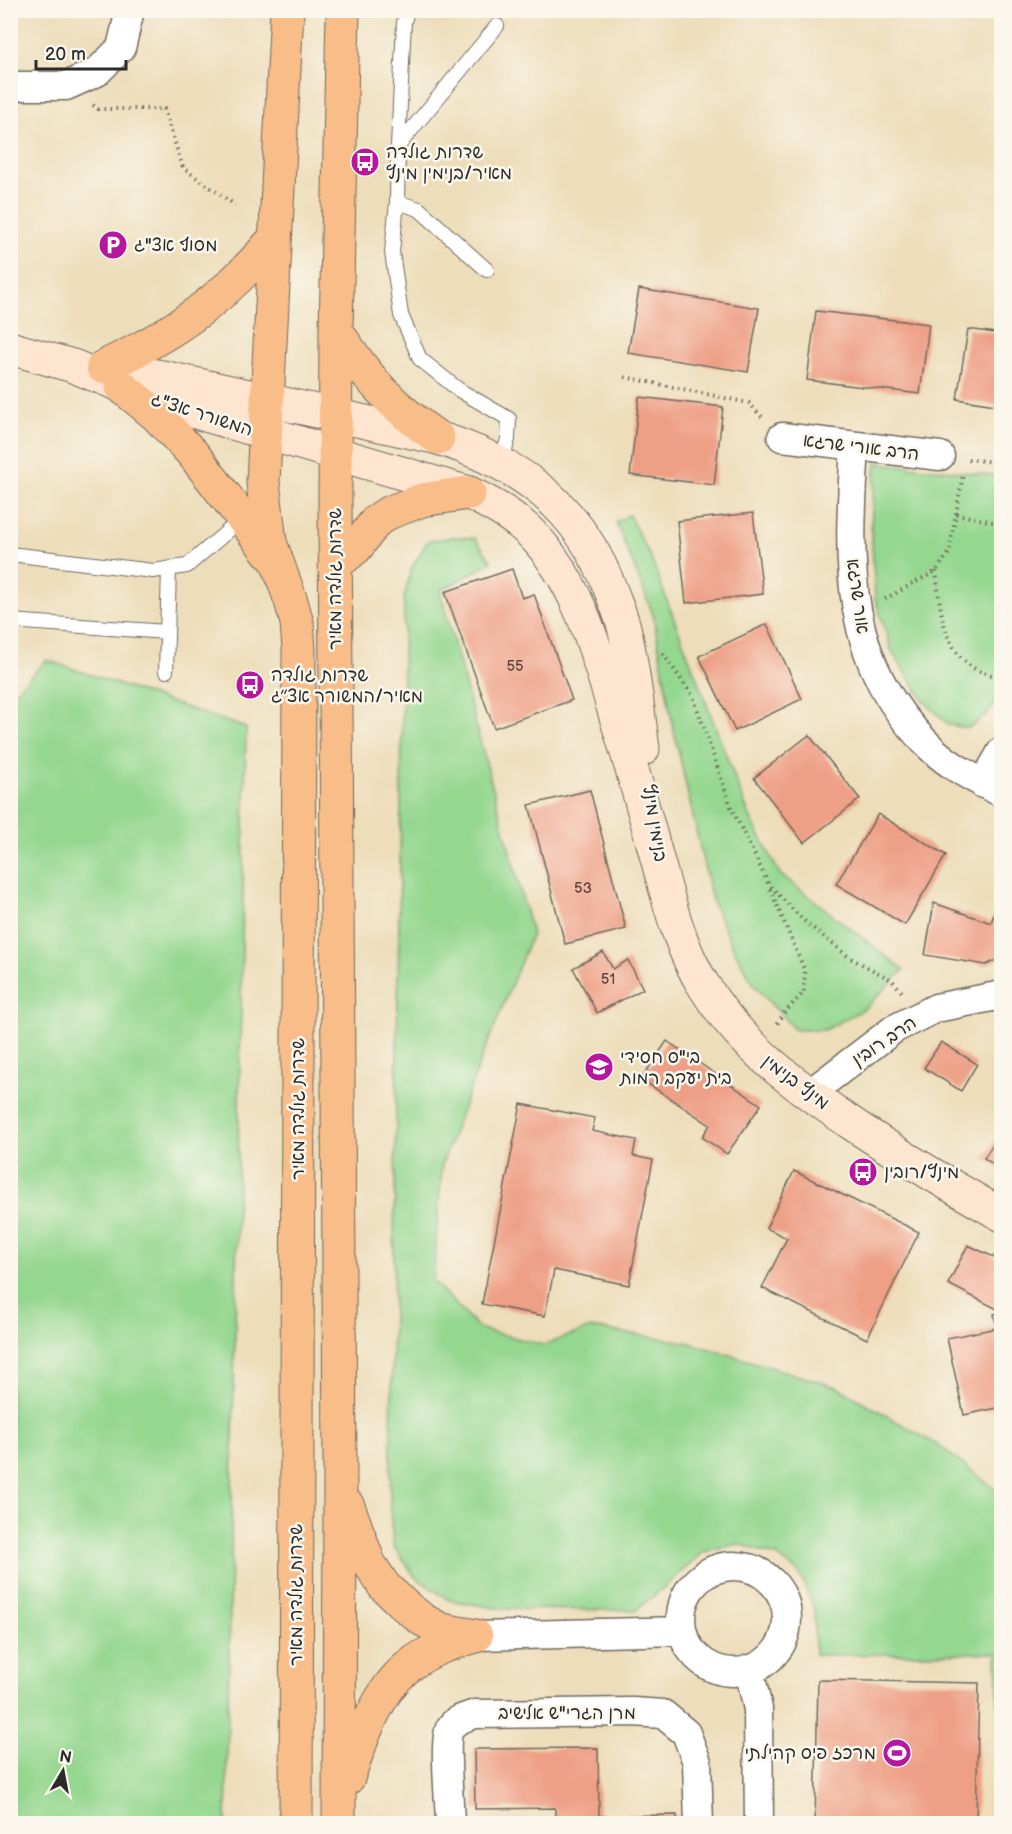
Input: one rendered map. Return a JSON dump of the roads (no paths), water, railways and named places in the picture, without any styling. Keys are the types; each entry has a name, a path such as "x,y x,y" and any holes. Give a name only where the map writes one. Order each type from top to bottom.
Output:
{"main road":[{"name":"שדרות גולדה מאיר","path":"287,10 263,482 270,542 297,623 299,649 296,1824"},
{"name":"שדרות גולדה מאיר","path":"339,1813 340,1474 335,453 343,10"},
{"path":"275,238 227,289 196,315 100,373 156,415 179,438 276,562"},
{"path":"336,330 359,365 378,388 398,409 438,438"},
{"path":"335,565 356,548 375,522 388,513 422,500 469,493"},
{"path":"340,1474 359,1538 369,1563 384,1586 423,1620 442,1630 476,1636"},
{"path":"339,1813 368,1724 377,1706 398,1677 408,1666 433,1650 476,1636"}],"street":[{"path":"10,86 66,86 97,72 121,48 130,10"},
{"name":"המשורר אצ\"ג","path":"10,348 100,373 165,403 335,453"},
{"name":"המשורר אצ\"ג","path":"100,373 163,377 336,415"},
{"name":"בנימין מינץ","path":"336,415 438,438 482,454 524,477 572,519 603,569 626,636 664,884"},
{"name":"הרב אורי שרגא","path":"782,437 855,446 952,463"},
{"name":"אור שרגא","path":"855,446 850,526 853,589 861,635 876,672 897,709 932,750 965,774 992,788"},
{"name":"בנימין מינץ","path":"335,453 469,493 516,519 542,544 573,591 594,644 664,884"},
{"path":"992,788 1002,751"},
{"name":"מינץ בנימין","path":"664,884 677,928 702,985 732,1027 760,1055 809,1094 918,1167 1002,1215"},
{"name":"הרב רובין","path":"809,1094 894,1029 936,1008 1002,995"},
{"path":"729,1565 748,1567 772,1580 782,1595 788,1613 786,1632 774,1655 749,1670 722,1671 697,1658 686,1644 680,1614 685,1596 695,1580 711,1570 729,1565"},
{"path":"476,1636 682,1631"},
{"path":"749,1670 758,1709 759,1824"},
{"name":"מרן הגרי\"ש אלישיב","path":"450,1824 447,1743 450,1728 459,1719 475,1714 633,1712 663,1714 686,1733 697,1762 699,1824"}],"lane":[{"path":"406,10 397,202 392,252 402,315 420,358 459,390 508,418 507,439 501,464"},
{"path":"398,146 497,26"},
{"path":"397,202 419,208 487,270"},
{"path":"10,554 153,572 187,566 243,518"},
{"path":"166,671 169,569"},
{"path":"10,621 167,632"}],"place":[{"name":"שדרות גולדה מאיר/בנימין מינץ","path":"365,162"},
{"name":"מסוף אצ\"ג","path":"113,245"},
{"name":"שדרות גולדה מאיר/המשורר אצ״ג","path":"250,685"},
{"name":"בי\"ס חסידי בית יעקב רמות","path":"599,1067"},
{"name":"מינץ/רובין","path":"863,1172"},
{"name":"מרכז פיס קהילתי","path":"897,1753"}]}
